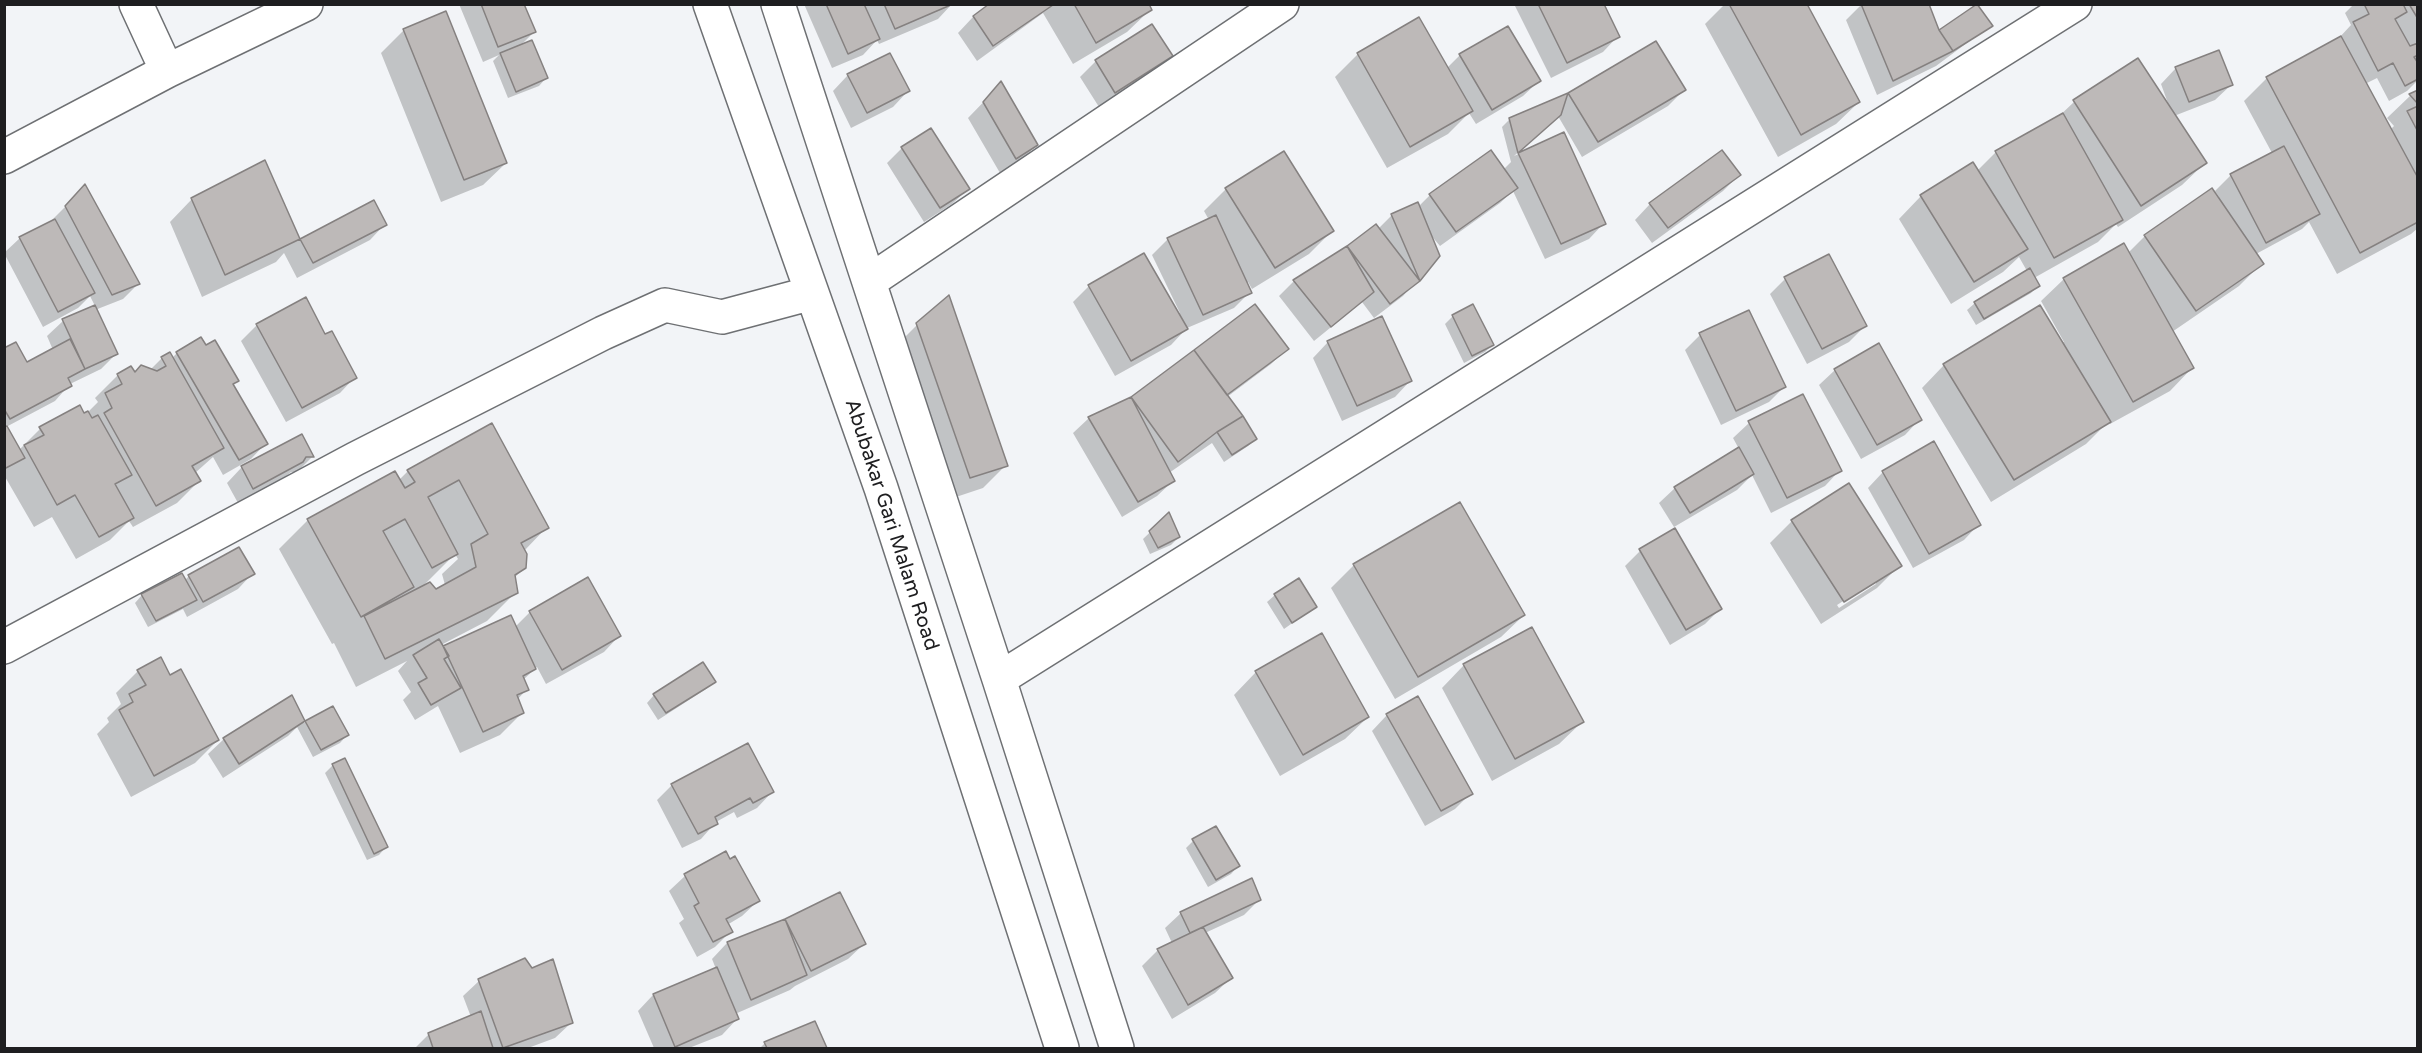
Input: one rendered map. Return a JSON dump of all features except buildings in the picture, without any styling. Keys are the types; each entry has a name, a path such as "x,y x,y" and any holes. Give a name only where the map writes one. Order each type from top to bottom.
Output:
{"street":[{"path":"136,4 167,71"},
{"path":"4,157 167,71 306,4"},
{"name":"Abubakar Gari Malam Road","path":"710,4 881,488 1062,1048"},
{"path":"777,4 870,281 1117,1048"},
{"path":"870,281 1282,4"},
{"path":"999,679 2074,4"},
{"path":"4,647 355,459 603,333 665,305 722,317 812,293"}]}
